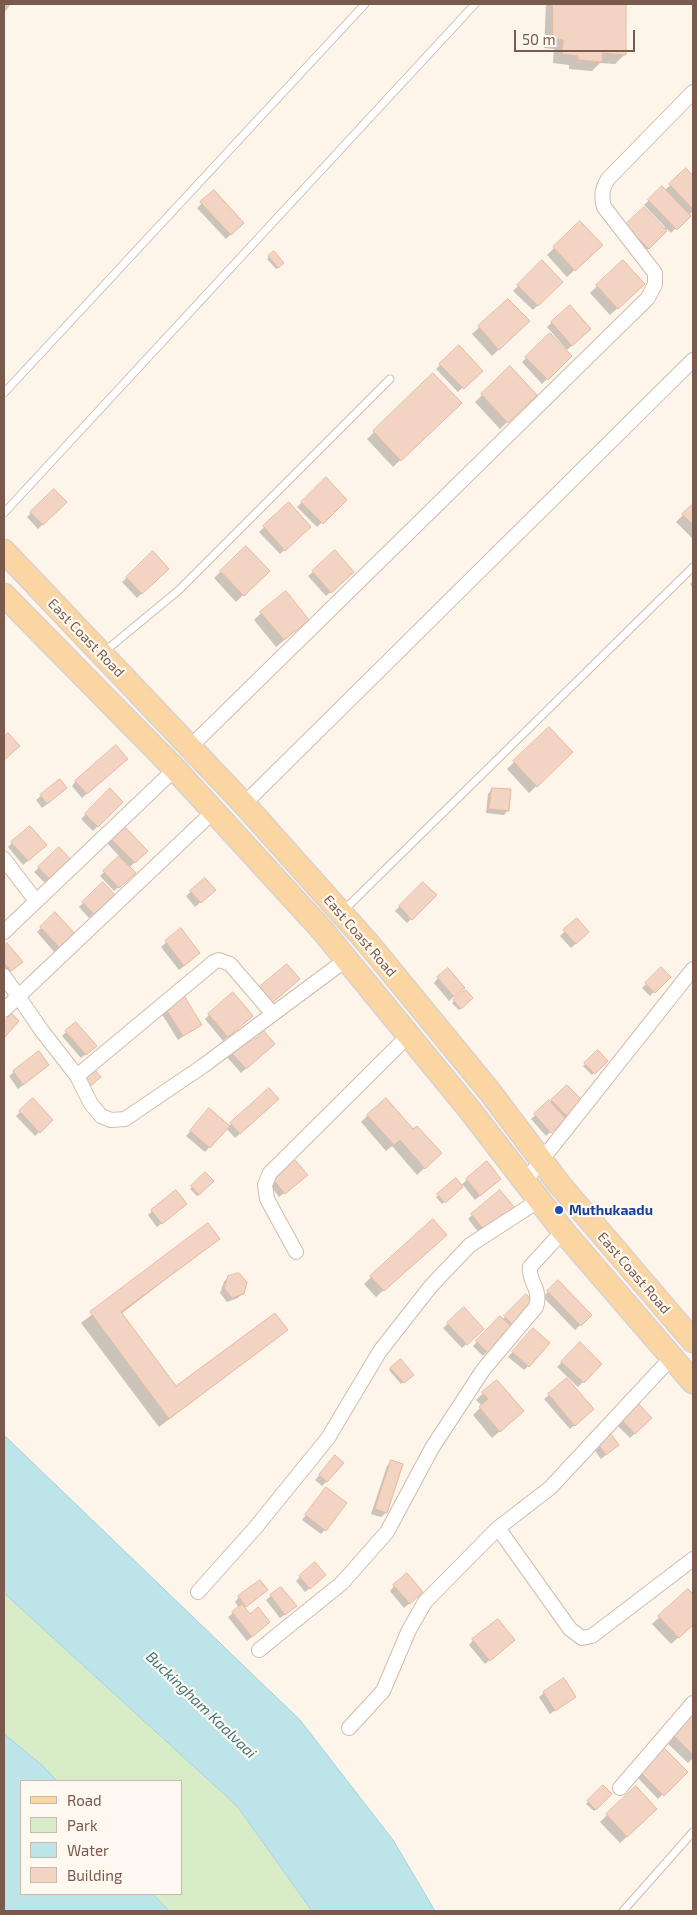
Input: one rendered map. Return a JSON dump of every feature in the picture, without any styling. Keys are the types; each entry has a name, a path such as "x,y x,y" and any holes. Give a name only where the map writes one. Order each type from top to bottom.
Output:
{"main road":[{"name":"East Coast Road","path":"4,552 244,804 341,914 490,1092 606,1242 693,1341"},
{"name":"East Coast Road","path":"4,595 215,810 346,959 409,1035 538,1201 693,1382"}],"street":[{"path":"190,747 648,298 655,284 655,273 647,260 604,207 601,196 603,187 608,179 693,92"},
{"path":"244,804 693,360"},
{"path":"4,932 175,769"},
{"path":"4,1010 215,810"},
{"path":"4,860 36,901"},
{"path":"4,976 42,1031 77,1076 91,1104 101,1116 111,1120 125,1120 203,1066 346,959"},
{"path":"77,1076 214,962 219,960 230,964 273,1014"},
{"path":"525,1182 693,969"},
{"path":"296,1252 267,1199 265,1185 270,1173 409,1035"},
{"path":"198,1592 256,1527 328,1438 380,1351 431,1286 470,1245 538,1201"},
{"path":"259,1650 342,1583 387,1532 432,1448 483,1370 536,1308 539,1298 530,1274 530,1267 563,1231"},
{"path":"349,1728 383,1690 409,1630 426,1602 498,1528 550,1488 672,1357"},
{"path":"498,1528 570,1629 582,1638 592,1636 693,1559"},
{"path":"620,1788 693,1703"}],"lane":[{"path":"4,393 365,4"},
{"path":"4,513 475,4"},
{"path":"101,654 179,590 390,379"},
{"path":"341,914 693,567"},
{"path":"623,1911 693,1832"}],"green space":[{"path":"4,1593 237,1806 312,1911 169,1911 154,1895 182,1895 182,1780 56,1780 43,1766 4,1734"}],"water":[{"name":"Buckingham Kaalvaai","path":"4,1435 300,1720 393,1840 435,1911 312,1911 237,1806 4,1593"},
{"path":"4,1734 43,1766 56,1780 20,1780 20,1895 154,1895 169,1911 4,1911"}],"building":[{"path":"553,4 626,4 626,55 603,53 602,62 578,60 578,56 562,54 563,40 553,39"},
{"path":"686,168 693,176 693,209 669,184"},
{"path":"662,186 691,216 677,230 648,200"},
{"path":"214,190 244,223 231,235 200,202"},
{"path":"644,207 667,231 649,249 625,225"},
{"path":"580,221 603,245 575,271 553,247"},
{"path":"274,251 284,263 278,268 268,256"},
{"path":"542,260 563,282 538,306 517,285"},
{"path":"623,260 645,284 618,309 596,285"},
{"path":"508,299 530,321 499,350 478,326"},
{"path":"570,305 591,329 572,346 551,322"},
{"path":"550,333 572,356 548,380 525,357"},
{"path":"459,345 483,371 464,389 439,364"},
{"path":"510,366 537,395 508,423 481,394"},
{"path":"433,373 462,403 401,461 373,431"},
{"path":"326,477 347,500 323,524 301,502"},
{"path":"54,489 67,502 43,525 30,512"},
{"path":"289,502 311,527 285,551 263,526"},
{"path":"693,504 693,525 682,514"},
{"path":"246,546 270,571 244,596 220,571"},
{"path":"335,550 354,572 331,593 312,571"},
{"path":"153,551 169,569 142,594 126,577"},
{"path":"286,591 309,620 284,640 260,612"},
{"path":"549,727 573,752 537,787 513,761"},
{"path":"8,733 20,746 4,760 4,737"},
{"path":"116,745 128,759 87,794 75,781"},
{"path":"60,779 67,788 47,804 40,795"},
{"path":"110,788 123,802 98,827 85,814"},
{"path":"492,788 511,789 509,811 489,809"},
{"path":"123,825 148,851 135,863 110,838"},
{"path":"30,826 47,845 28,861 11,842"},
{"path":"59,847 73,862 52,882 38,867"},
{"path":"119,856 136,873 119,888 103,871"},
{"path":"205,878 216,890 201,903 190,891"},
{"path":"103,882 115,895 94,914 82,902"},
{"path":"423,882 437,895 412,920 399,906"},
{"path":"55,912 77,936 62,950 40,927"},
{"path":"577,918 589,932 576,944 563,930"},
{"path":"181,928 200,953 184,966 165,941"},
{"path":"7,943 23,962 11,971 4,963 4,946"},
{"path":"287,964 300,979 271,1004 258,988"},
{"path":"661,967 671,977 655,993 645,983"},
{"path":"448,968 465,988 454,997 437,977"},
{"path":"466,990 473,998 461,1009 453,1000"},
{"path":"233,992 253,1016 228,1037 208,1014"},
{"path":"183,994 202,1025 183,1036 164,1006"},
{"path":"12,1014 19,1021 4,1038 4,1022"},
{"path":"76,1022 97,1046 86,1055 65,1031"},
{"path":"264,1031 275,1044 246,1069 230,1051 251,1034 255,1039"},
{"path":"598,1050 608,1061 595,1074 584,1063"},
{"path":"39,1051 49,1065 23,1085 13,1071"},
{"path":"95,1070 101,1077 87,1089 81,1082"},
{"path":"567,1085 584,1102 568,1117 551,1100"},
{"path":"269,1088 279,1099 240,1134 230,1123"},
{"path":"33,1098 53,1120 40,1133 19,1111"},
{"path":"386,1098 413,1129 417,1126 442,1153 425,1169 400,1140 394,1145 367,1115"},
{"path":"549,1100 566,1119 551,1133 534,1114"},
{"path":"209,1108 230,1126 210,1148 190,1131"},
{"path":"295,1160 308,1175 285,1194 272,1178"},
{"path":"487,1161 501,1179 480,1196 466,1179"},
{"path":"205,1172 214,1181 199,1195 191,1186"},
{"path":"456,1178 463,1187 445,1203 437,1194"},
{"path":"176,1190 187,1204 162,1224 151,1210"},
{"path":"500,1190 514,1207 485,1231 471,1214"},
{"path":"433,1219 447,1235 384,1291 370,1276"},
{"path":"208,1223 220,1239 121,1312 176,1386 275,1313 288,1330 169,1419 90,1312"},
{"path":"239,1273 247,1282 244,1294 232,1298 224,1288 228,1276"},
{"path":"558,1280 592,1315 581,1326 547,1291"},
{"path":"526,1294 536,1304 514,1326 504,1316"},
{"path":"464,1307 484,1329 467,1345 447,1323"},
{"path":"500,1316 512,1327 488,1353 476,1341"},
{"path":"533,1328 550,1343 529,1367 512,1352"},
{"path":"580,1342 602,1364 584,1383 561,1362"},
{"path":"401,1359 414,1375 404,1383 390,1368"},
{"path":"567,1378 594,1409 575,1426 548,1394"},
{"path":"497,1380 524,1411 500,1432 479,1407 488,1399 482,1392"},
{"path":"635,1400 652,1418 635,1434 618,1416"},
{"path":"608,1430 619,1445 606,1455 595,1440"},
{"path":"335,1455 344,1463 327,1482 319,1475"},
{"path":"391,1460 403,1464 387,1513 375,1509"},
{"path":"326,1487 347,1503 326,1531 305,1515"},
{"path":"315,1562 326,1575 310,1589 299,1576"},
{"path":"407,1573 423,1592 410,1604 393,1585"},
{"path":"260,1580 268,1590 246,1607 238,1596"},
{"path":"281,1587 297,1606 285,1615 270,1595"},
{"path":"688,1589 693,1594 693,1625 679,1638 658,1616"},
{"path":"242,1604 250,1614 258,1607 270,1622 252,1637 232,1612"},
{"path":"498,1619 515,1640 490,1661 472,1639"},
{"path":"564,1678 576,1697 555,1711 543,1692"},
{"path":"693,1709 693,1755 670,1732"},
{"path":"664,1748 688,1772 664,1796 640,1772"},
{"path":"603,1785 612,1794 596,1810 587,1801"},
{"path":"636,1786 657,1809 627,1837 606,1814"}],"place":[{"name":"Muthukaadu","path":"559,1210"}]}
